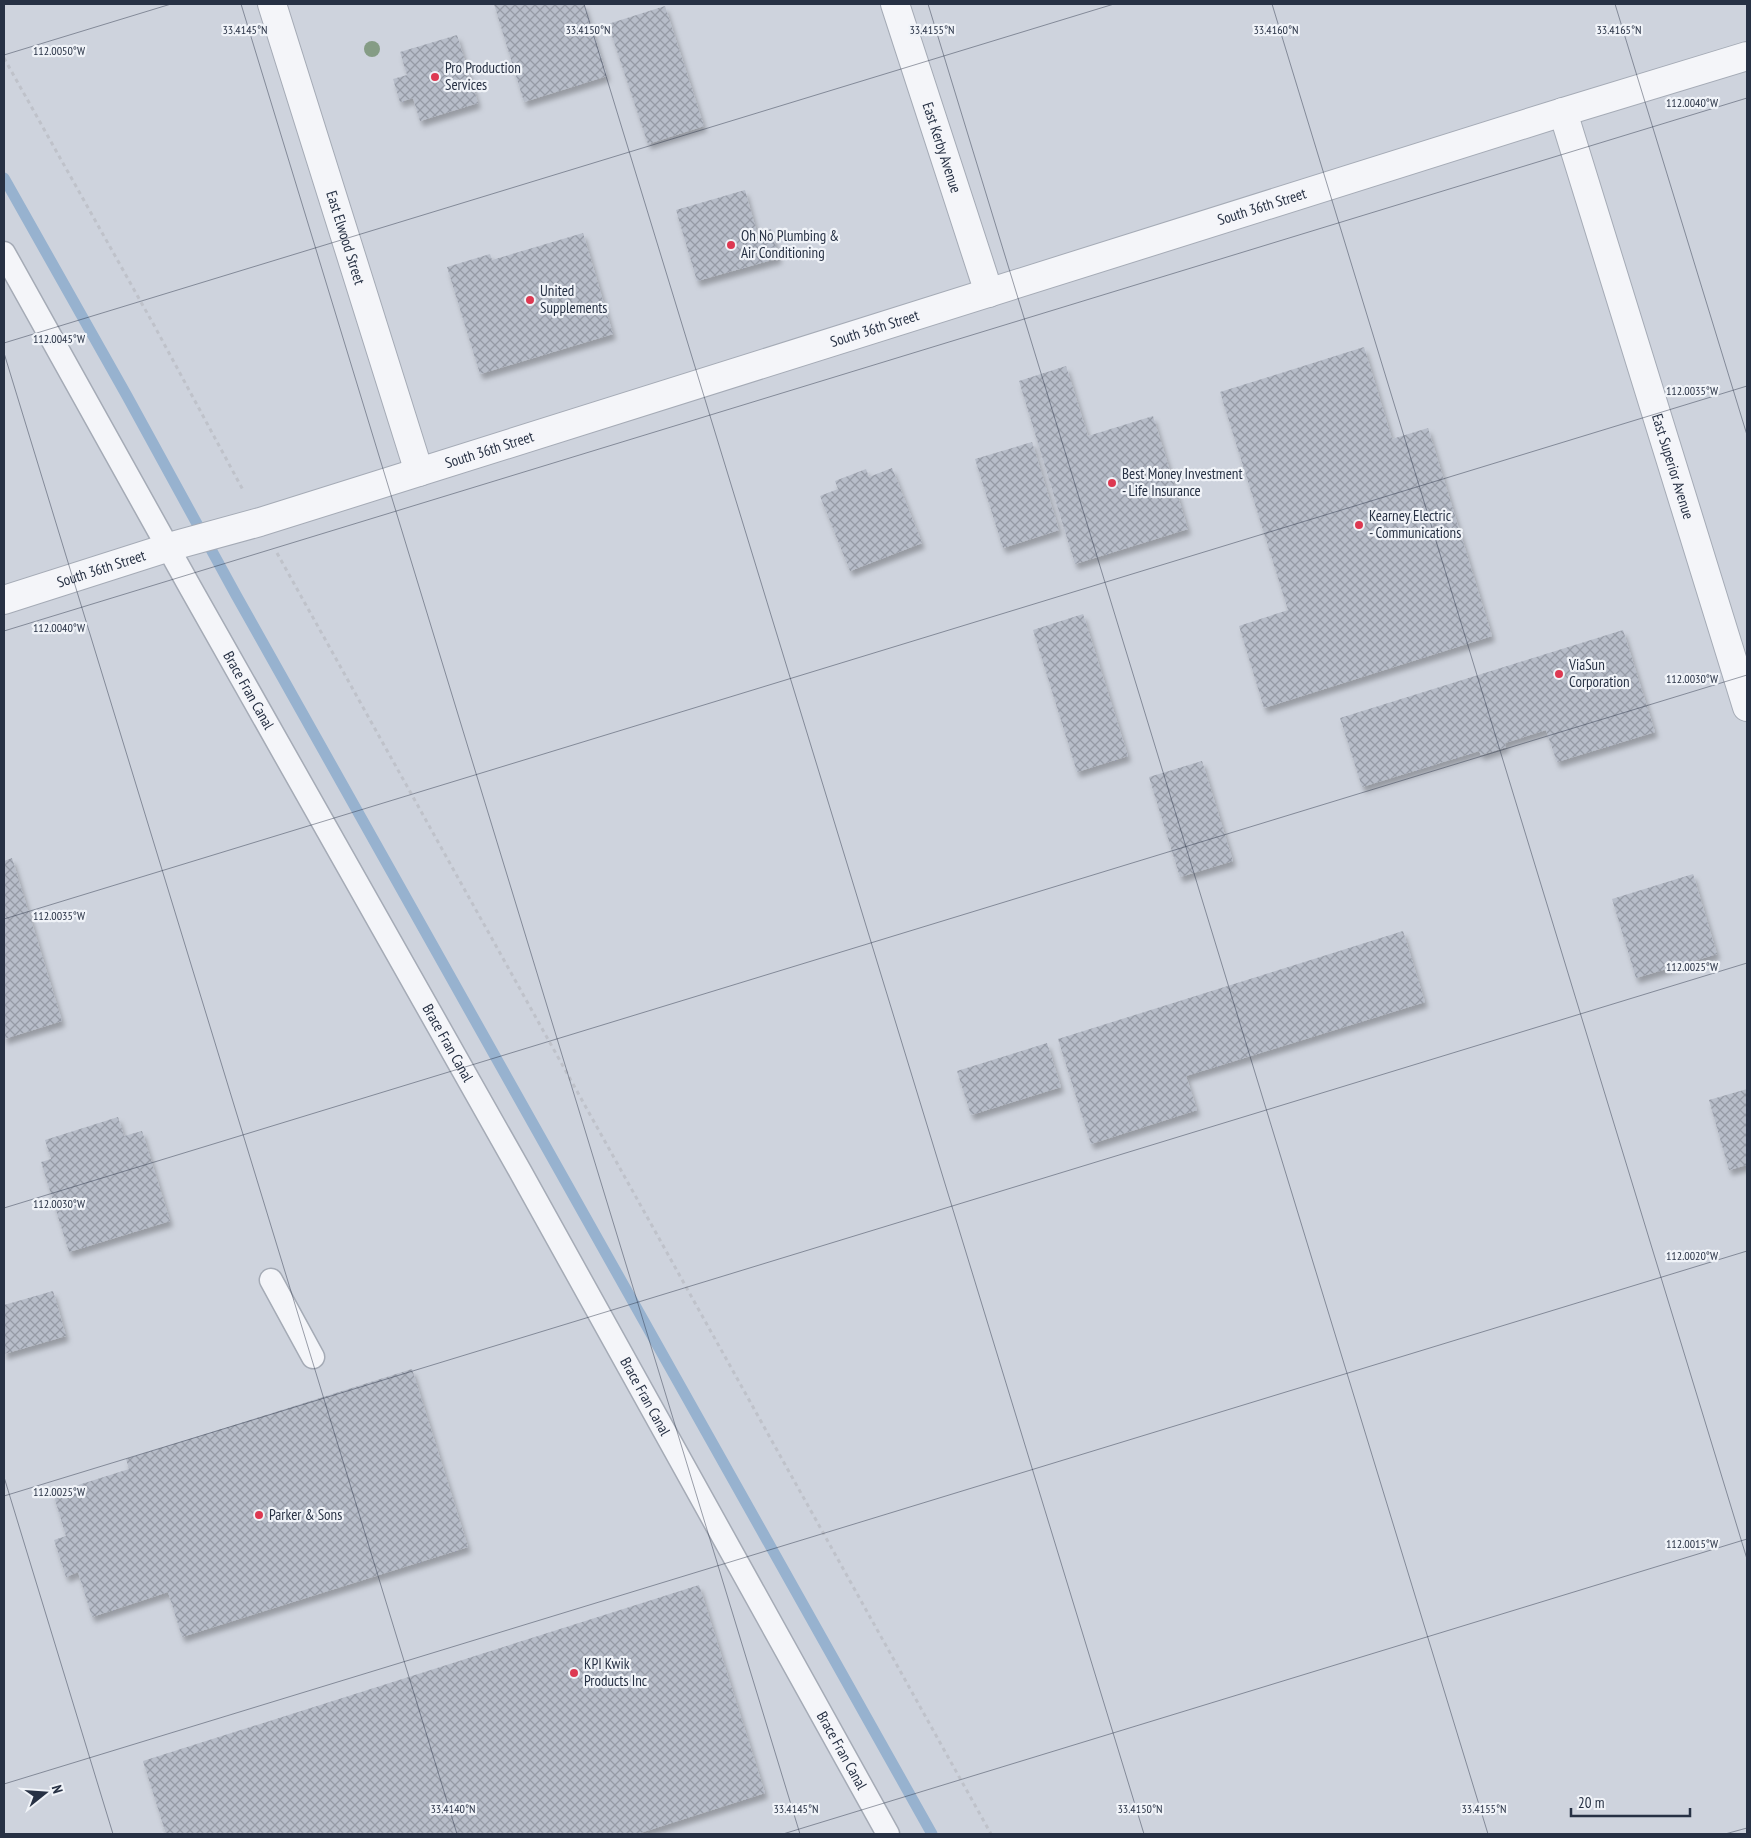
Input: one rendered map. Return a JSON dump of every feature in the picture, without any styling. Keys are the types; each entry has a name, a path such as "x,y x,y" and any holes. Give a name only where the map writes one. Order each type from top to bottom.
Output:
{"street":[{"name":"East Elwood Street","path":"272,4 420,472"},
{"name":"East Kerby Avenue","path":"895,4 989,293"},
{"name":"South 36th Street","path":"4,600 172,547 260,522 1563,112 1747,56"},
{"name":"East Superior Avenue","path":"1563,112 1747,707"}],"lane":[{"name":"Brace Fran Canal","path":"4,253 172,547 888,1834"},
{"path":"271,1280 312,1356"}],"path":[{"path":"4,58 155,328 260,522 991,1834"}],"shaded area":[{"path":"4,4 1747,4 1747,1834 4,1834"}],"building":[{"path":"494,4 584,4 607,76 524,102"},
{"path":"665,6 704,126 648,144 608,24"},
{"name":"Pro Production Services","path":"457,35 478,103 420,121 413,98 400,102 393,79 407,75 400,52"},
{"name":"Oh No Plumbing & Air Conditioning","path":"745,190 757,233 771,229 779,258 697,281 676,210"},
{"name":"United Supplements","path":"583,233 613,334 480,374 447,267 490,254 492,260"},
{"name":"Kearney Electric - Communications","path":"1364,347 1392,439 1428,428 1492,636 1264,708 1239,626 1288,610 1220,392"},
{"name":"Best Money Investment - Life Insurance","path":"1066,366 1088,436 1153,416 1188,529 1075,564 1019,381"},
{"path":"1032,442 1059,530 1003,548 975,459"},
{"path":"892,468 922,543 850,571 820,496 838,489 835,481 866,469 869,477"},
{"path":"1083,614 1128,756 1077,772 1033,630"},
{"name":"ViaSun Corporation","path":"1623,630 1655,732 1557,762 1546,730 1505,743 1506,747 1481,755 1479,751 1362,787 1340,718"},
{"path":"1202,761 1233,861 1180,877 1149,777"},
{"path":"12,858 62,1021 4,1039 4,861"},
{"path":"1693,874 1717,954 1636,978 1612,899"},
{"path":"1403,931 1425,1002 1186,1076 1197,1110 1091,1144 1058,1039"},
{"path":"1047,1043 1061,1087 971,1115 957,1071"},
{"path":"1747,1089 1747,1165 1729,1170 1709,1100"},
{"path":"118,1117 124,1136 142,1131 170,1221 69,1252 41,1162 51,1159 45,1140"},
{"path":"53,1291 66,1336 4,1354 4,1305"},
{"name":"Parker & Sons","path":"412,1369 468,1547 182,1637 168,1592 92,1617 78,1572 66,1577 54,1540 66,1536 53,1493 129,1469 126,1459"},
{"name":"KPI Kwik Products Inc","path":"699,1585 765,1793 637,1834 166,1834 143,1761"}],"waterway":[{"path":"4,178 932,1834"}],"place":[{"name":"Pro Production Services","path":"435,77"},
{"name":"Oh No Plumbing & Air Conditioning","path":"731,245"},
{"name":"United Supplements","path":"530,300"},
{"name":"Best Money Investment - Life Insurance","path":"1112,483"},
{"name":"Kearney Electric - Communications","path":"1359,525"},
{"name":"ViaSun Corporation","path":"1559,674"},
{"name":"Parker & Sons","path":"259,1515"},
{"name":"KPI Kwik Products Inc","path":"574,1673"}]}
